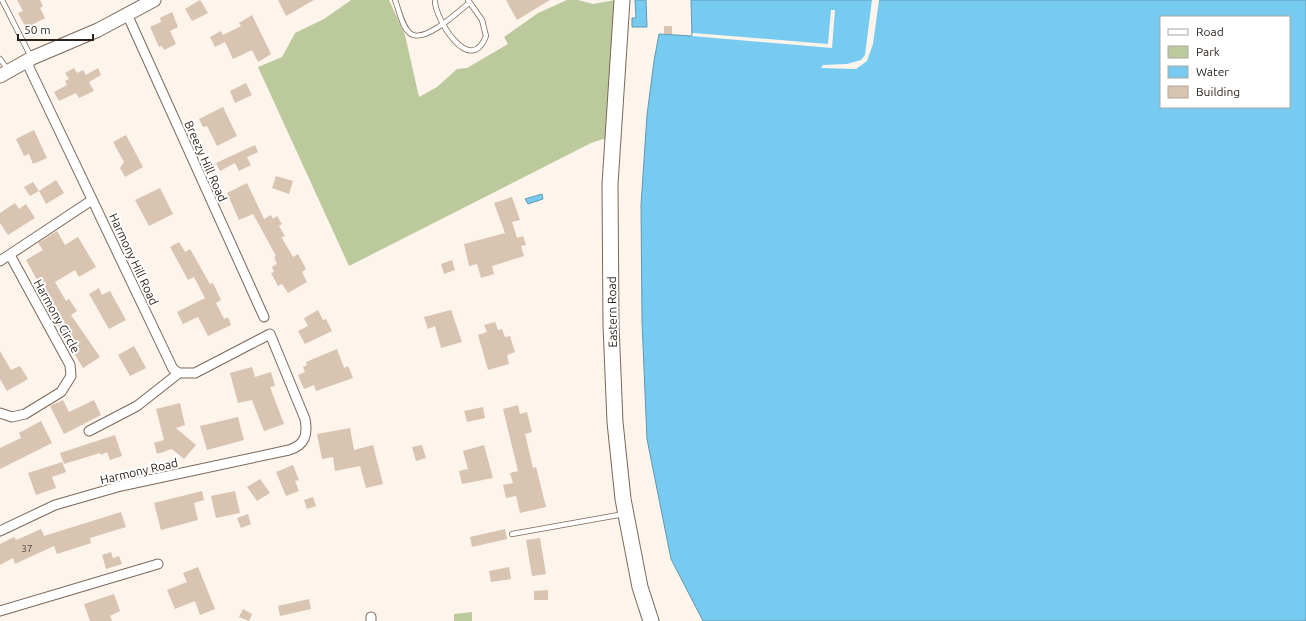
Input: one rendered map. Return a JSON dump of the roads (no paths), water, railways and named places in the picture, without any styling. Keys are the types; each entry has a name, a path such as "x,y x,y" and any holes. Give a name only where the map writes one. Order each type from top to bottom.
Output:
{"highway":[{"name":"Eastern Road","path":"622,0 610,184 615,422 626,514 640,587 651,621"}],"main road":[{"path":"5,73 29,60 98,30 154,0"}],"street":[{"name":"Breezy Hill Road","path":"127,14 264,317"},
{"name":"Harmony Hill Road","path":"29,60 92,200 168,359 173,369 179,373"},
{"path":"0,261 92,200"},
{"name":"Harmony Circle","path":"0,414 12,417 25,414 62,392 71,376 70,365 10,255"},
{"name":"Harmony Road","path":"0,531 56,505 121,486 289,450 298,447 304,440 307,427 270,334 195,373 179,373"},
{"path":"89,431 137,406 179,373"},
{"path":"0,611 158,564"}],"lane":[{"path":"2,0 29,60"},
{"path":"395,0 405,26 410,34 418,37 427,34 443,23 469,2 482,20 486,36 478,48 471,51 463,50 457,44 443,23 434,5 435,0"},
{"path":"0,58 5,73"},
{"path":"512,534 626,514"}],"water":[{"path":"635,0 646,0 647,27 632,27 632,18 636,18"},
{"path":"691,0 1306,0 1306,621 703,621 671,559 647,439 642,322 641,205 647,115 659,34 692,36"},
{"path":"542,194 543,199 528,204 525,199"}]}
